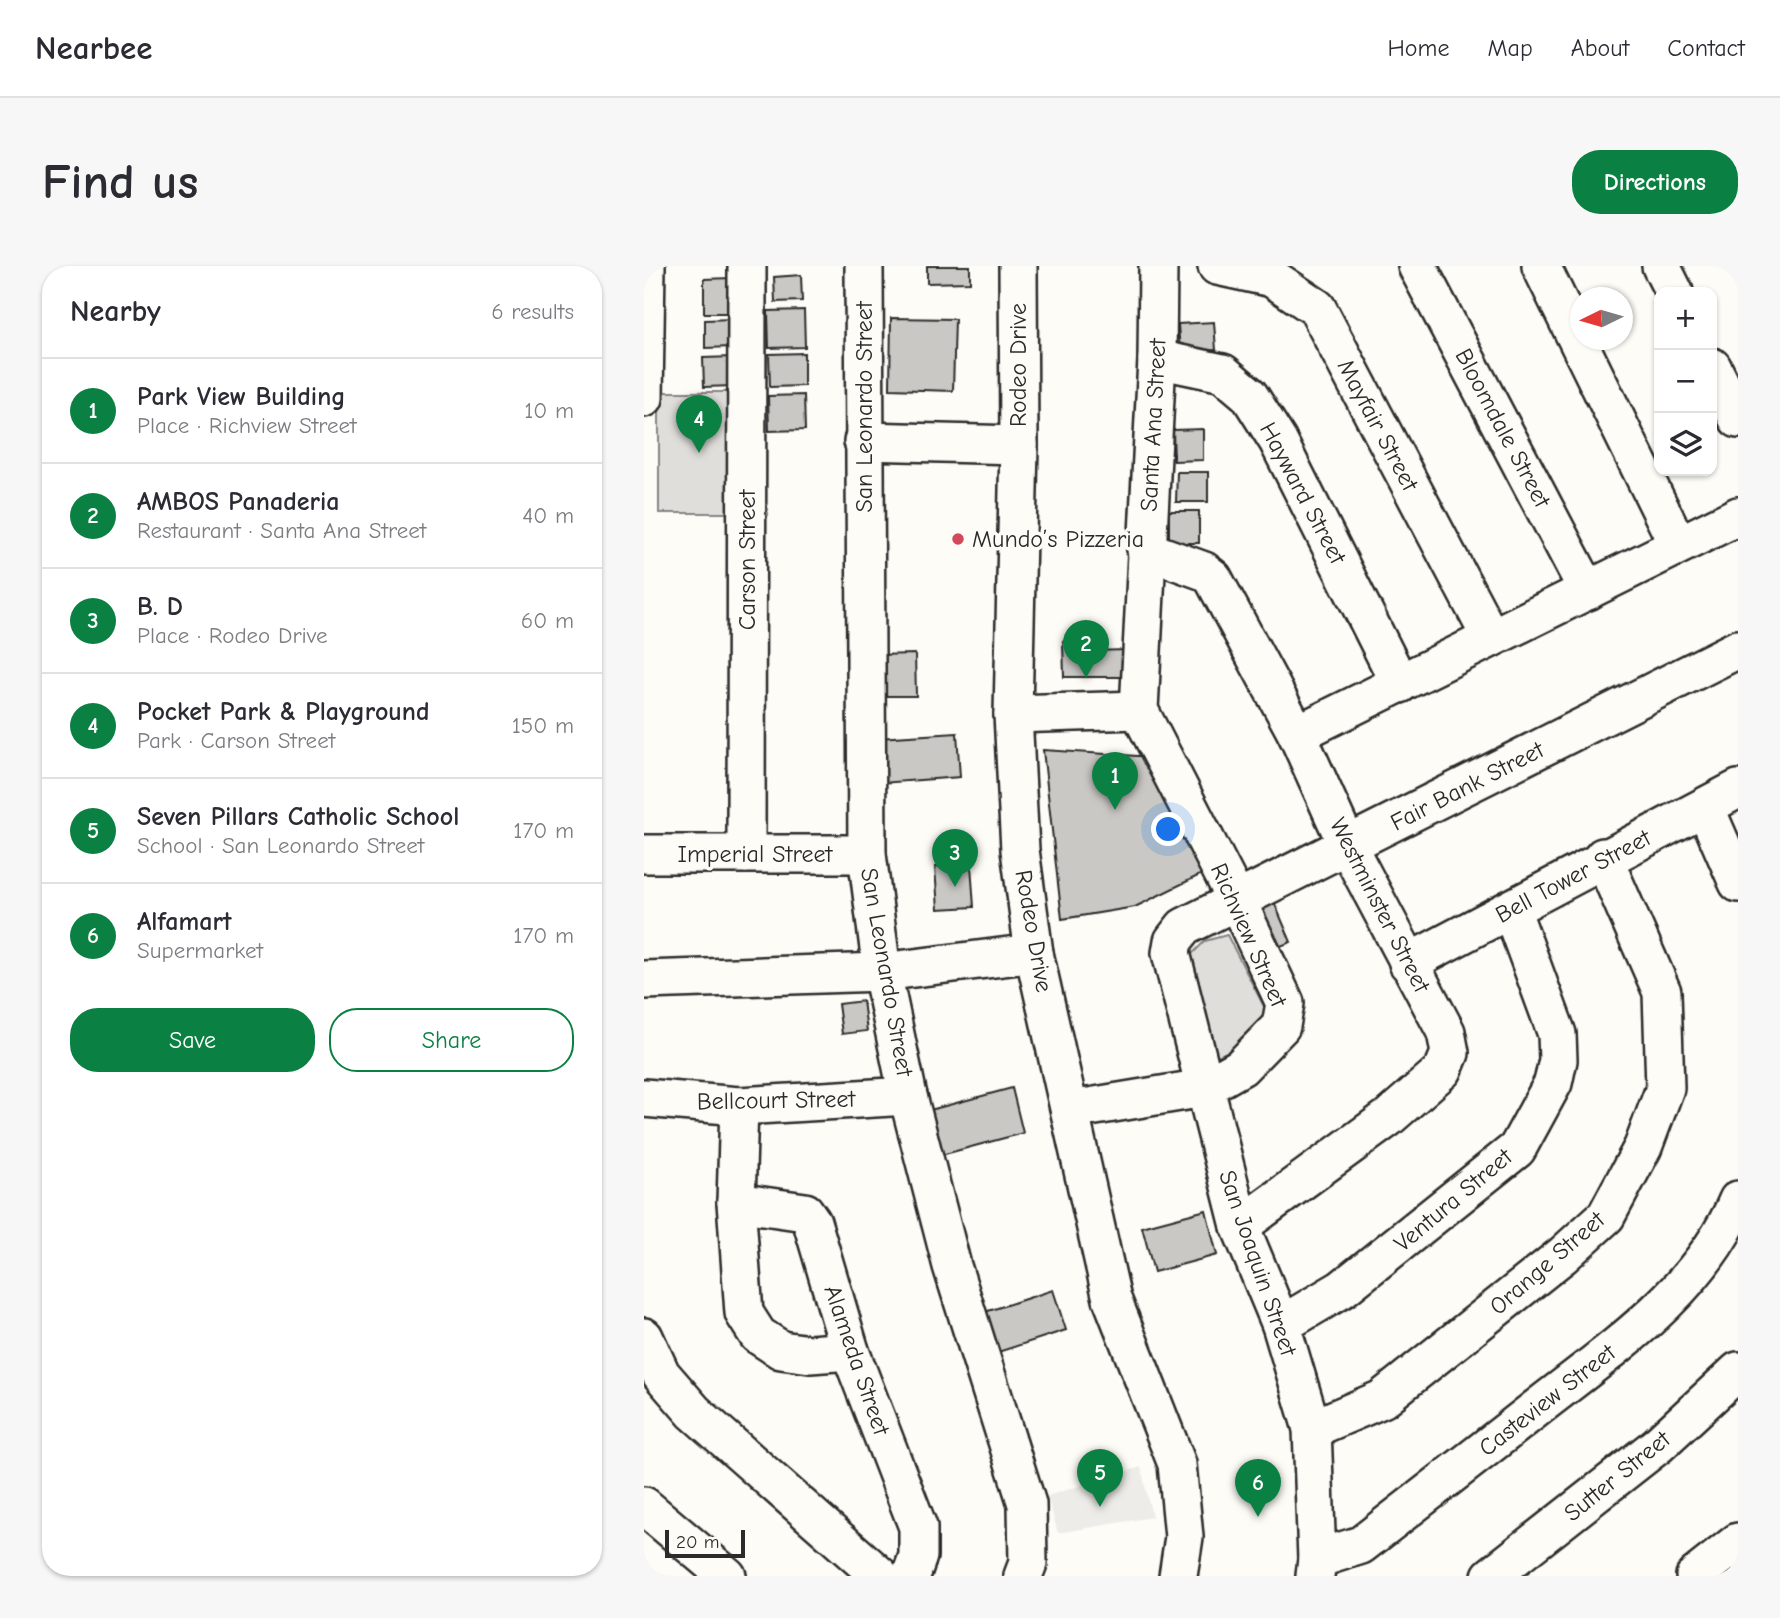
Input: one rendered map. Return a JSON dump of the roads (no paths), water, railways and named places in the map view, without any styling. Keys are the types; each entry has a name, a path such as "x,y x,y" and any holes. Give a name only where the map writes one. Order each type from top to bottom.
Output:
{"street":[{"path":"644,398 646,266"},
{"name":"Carson Street","path":"746,854 747,266"},
{"name":"San Leonardo Street","path":"864,266 867,854 882,972 908,1096 952,1266 1027,1504 1028,1563 1023,1576"},
{"name":"Rodeo Drive","path":"1018,266 1019,445 1013,714 1020,850 1034,953 1112,1300 1177,1464 1184,1537 1178,1576"},
{"name":"Santa Ana Street","path":"1139,710 1157,359 1158,266"},
{"name":"Mayfair Street","path":"1217,266 1272,278 1317,308 1491,638"},
{"name":"Bloomdale Street","path":"1417,266 1588,591"},
{"path":"1541,266 1677,544"},
{"path":"1661,266 1672,287"},
{"name":"Hayward Street","path":"1157,359 1223,373 1249,396 1278,441 1400,684"},
{"path":"1717,377 1738,419"},
{"path":"863,441 1019,445"},
{"path":"1297,734 1738,516"},
{"name":"Westminster Street","path":"1146,550 1204,571 1213,578 1297,734 1348,847 1446,1032 1450,1053 1443,1070 1388,1118 1240,1226"},
{"name":"Fair Bank Street","path":"1171,953 1173,941 1184,927 1738,649"},
{"path":"1013,714 1139,710"},
{"name":"Richview Street","path":"1071,1110 1204,1088 1241,1067 1281,1026 1285,1016 1285,1003 1237,901 1139,710"},
{"name":"Bell Tower Street","path":"1408,963 1603,857 1738,789"},
{"path":"1705,807 1738,883"},
{"name":"Imperial Street","path":"644,854 867,854"},
{"name":"Orange Street","path":"1312,1429 1382,1399 1563,1255 1606,1216 1643,1147 1665,1088 1662,992 1603,857"},
{"name":"Ventura Street","path":"1281,1325 1342,1289 1517,1149 1553,1083 1558,1060 1558,1034 1511,909"},
{"path":"644,980 882,972 1034,953"},
{"name":"San Joaquin Street","path":"1171,953 1240,1226 1281,1325 1312,1429 1316,1567"},
{"name":"Bellcourt Street","path":"644,1098 739,1106 908,1096"},
{"path":"739,1106 736,1202 744,1313 758,1335 780,1350 810,1354 850,1351"},
{"name":"Casteview Street","path":"1316,1567 1361,1545 1630,1335 1696,1269 1725,1231 1738,1200"},
{"name":"Alameda Street","path":"736,1202 805,1212 823,1256 850,1351 918,1527 918,1556 911,1576"},
{"path":"644,1337 661,1374 694,1412 880,1576"},
{"name":"Sutter Street","path":"1491,1576 1658,1444 1738,1371"},
{"path":"644,1506 727,1576"},
{"path":"1695,1576 1738,1542"}],"place":[{"name":"Pocket Park & Playground","path":"699,453"},
{"name":"Mundo’s Pizzeria","path":"958,539"},
{"name":"AMBOS Panaderia","path":"1086,678"},
{"name":"Park View Building","path":"1115,810"},
{"name":"B. D","path":"955,887"},
{"name":"Seven Pillars Catholic School","path":"1100,1507"},
{"name":"Alfamart","path":"1258,1517"}]}
